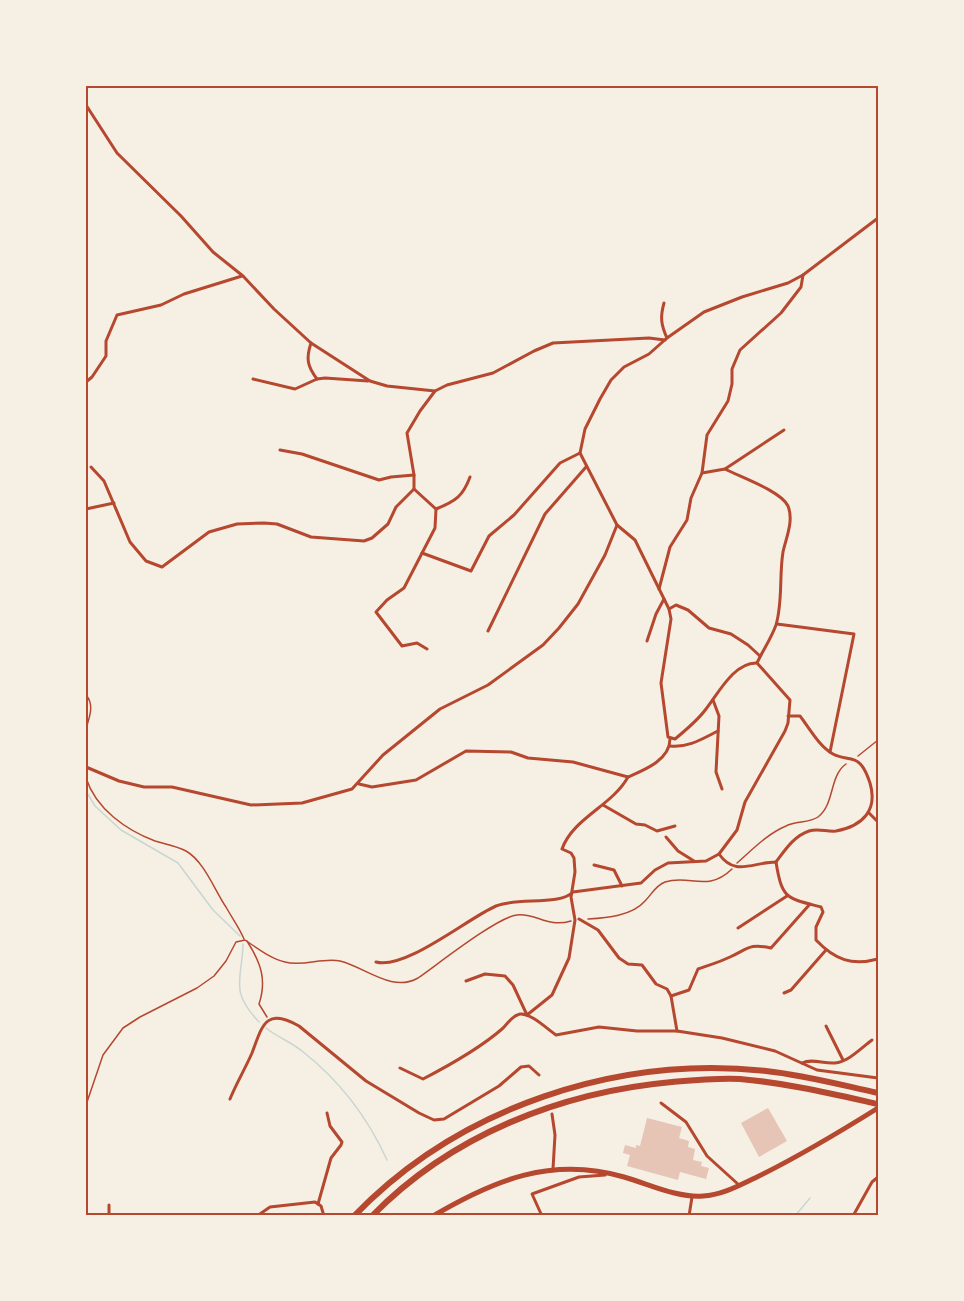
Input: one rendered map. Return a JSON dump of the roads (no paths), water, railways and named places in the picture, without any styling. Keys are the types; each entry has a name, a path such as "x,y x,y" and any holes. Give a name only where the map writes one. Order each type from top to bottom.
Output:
{"highway":[{"path":"354,1215 415,1161 459,1133 506,1111 553,1093 601,1081 645,1073 697,1068 766,1071 817,1079 878,1093"},
{"path":"372,1215 388,1199 433,1164 477,1137 533,1112 590,1095 642,1085 702,1079 739,1079 779,1084 865,1101 878,1108"},
{"path":"433,1215 499,1183 531,1172 553,1168 582,1168 612,1174 681,1194 702,1196 723,1193 789,1162 878,1108"}],"street":[{"path":"86,105 117,153 181,216 213,252 243,276 311,343 370,381"},
{"path":"527,1015 548,999 555,990 569,958 577,920 571,902 575,872 574,858 571,853 562,849 571,833 603,805 628,777 652,766 670,746 670,739 666,734 661,682 671,619 669,609 635,540 617,525 586,467 580,453 585,429 611,380 624,367 649,354 704,312 788,283 803,275 879,218"},
{"path":"659,591 670,547 687,520 691,498 702,473 706,435 728,401 732,369 740,350 781,313 801,287 803,275"},
{"path":"86,382 106,356 106,341 117,315 161,305 184,294 243,276"},
{"path":"664,303 660,315 666,339"},
{"path":"253,379 295,389 317,379 341,378 435,391 493,373 553,343 666,339"},
{"path":"311,343 307,356 309,367 317,379"},
{"path":"91,467 104,481 130,542 146,561 162,567 209,532 237,524 277,524 311,537 364,541 372,538 388,524 396,507 414,489 407,433 435,391"},
{"path":"702,473 725,469 784,430"},
{"path":"280,450 302,454 379,480 414,475"},
{"path":"422,553 471,571 489,536 514,515 560,463 580,453"},
{"path":"488,631 545,514 586,467"},
{"path":"725,469 763,486 787,504 789,513 789,534 783,552 782,590 776,624 757,663"},
{"path":"436,510 460,497 465,492 470,477"},
{"path":"414,489 436,510 435,528 404,588 387,600 376,612 402,646 417,643 427,649"},
{"path":"86,508 114,503"},
{"path":"86,767 119,781 144,787 172,787 251,805 302,803 352,789 359,784 383,755 440,709 488,685 543,645 560,628 578,604 605,555 617,525"},
{"path":"647,641 664,599"},
{"path":"669,609 676,605 688,610 709,628 731,634 760,656"},
{"path":"776,624 854,634 830,752"},
{"path":"376,962 386,964 409,955 505,902 544,901 569,896 573,892 641,883 655,870 668,863 706,861 719,854 737,830 745,802 785,731 790,700 757,663 751,663 736,672 719,689 700,717 675,739 670,739"},
{"path":"713,700 719,716 717,772 722,789"},
{"path":"788,716 800,716 822,746 830,752 837,756 854,759 862,764 873,792 873,803 869,813 856,824 833,831 810,830 799,836 776,862 779,884 787,896 821,907 823,912 816,927 816,940 826,950 844,960 862,963 879,959"},
{"path":"670,746 680,747 692,744 718,731"},
{"path":"359,784 372,787 416,780 466,751 511,752 528,758 573,762 628,777"},
{"path":"603,805 636,824 645,825 657,831 675,826"},
{"path":"869,813 879,822"},
{"path":"666,837 678,851 694,862"},
{"path":"719,854 724,861 734,867 776,862"},
{"path":"594,864 614,870 622,885"},
{"path":"738,928 787,896"},
{"path":"671,996 689,990 698,969 728,958 743,949 758,945 771,948 810,904"},
{"path":"577,920 598,930 619,958 628,964 642,965 656,984 667,989 671,996 677,1031"},
{"path":"784,993 791,990 826,950"},
{"path":"466,981 485,974 505,976 513,985 527,1015"},
{"path":"400,1068 423,1080 504,1028 511,1018 519,1014 527,1015 556,1035 599,1027 637,1031 677,1031 722,1038 775,1051 817,1070 879,1078"},
{"path":"230,1099 260,1029 269,1021 288,1019 316,1038 366,1081 418,1113 434,1120 444,1119 499,1086 521,1067 529,1066 539,1075"},
{"path":"826,1026 843,1060"},
{"path":"802,1063 810,1061 836,1063 872,1040"},
{"path":"661,1103 686,1122 707,1156 739,1185"},
{"path":"318,1204 331,1158 342,1142 330,1126 327,1113"},
{"path":"552,1114 555,1135 553,1168"},
{"path":"542,1215 532,1194 579,1178 612,1174"},
{"path":"853,1215 872,1182 879,1177"},
{"path":"688,1215 692,1195"},
{"path":"257,1215 270,1207 315,1202 321,1206 324,1215"},
{"path":"108,1215 109,1205"}],"waterway":[{"path":"86,791 95,806 121,830 178,863 213,910 240,936"},
{"path":"243,944 240,993 259,1022"},
{"path":"266,1028 302,1051 340,1087 362,1115 387,1160"},
{"path":"795,1216 810,1198"}]}
